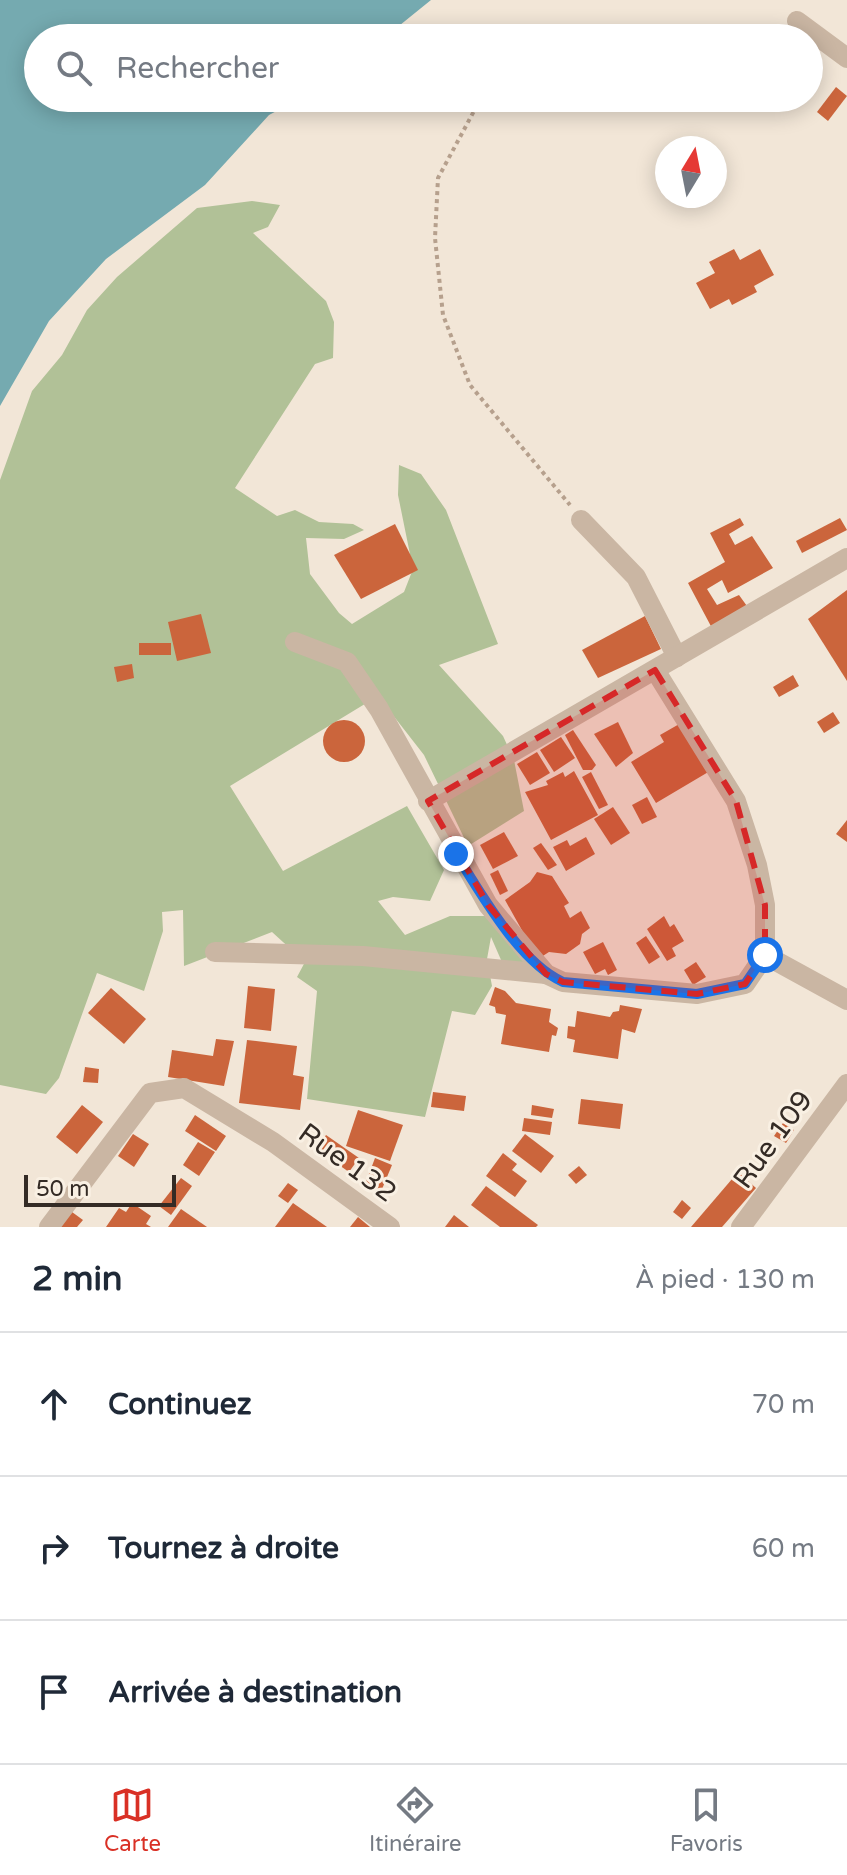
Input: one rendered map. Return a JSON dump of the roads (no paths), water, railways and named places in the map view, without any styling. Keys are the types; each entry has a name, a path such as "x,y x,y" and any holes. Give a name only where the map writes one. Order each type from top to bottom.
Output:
{"street":[{"path":"797,21 801,24"},
{"path":"823,40 847,58"},
{"path":"581,520 636,577 677,657"},
{"path":"428,801 847,558"},
{"path":"295,642 347,662 379,709 488,905 546,974"},
{"path":"215,952 363,956 546,974 563,982 697,994 745,984 765,955 765,905 757,865 736,801 655,670"},
{"path":"765,955 847,1000"},
{"name":"Rue 109","path":"746,1221 847,1084"},
{"name":"Rue 132","path":"49,1227 150,1093 184,1088 273,1142 390,1227"},
{"path":"746,1221 769,1227"}],"water":[{"path":"0,0 431,0 401,24 24,24 24,112 275,112 205,185 106,259 49,321 0,406"}]}
